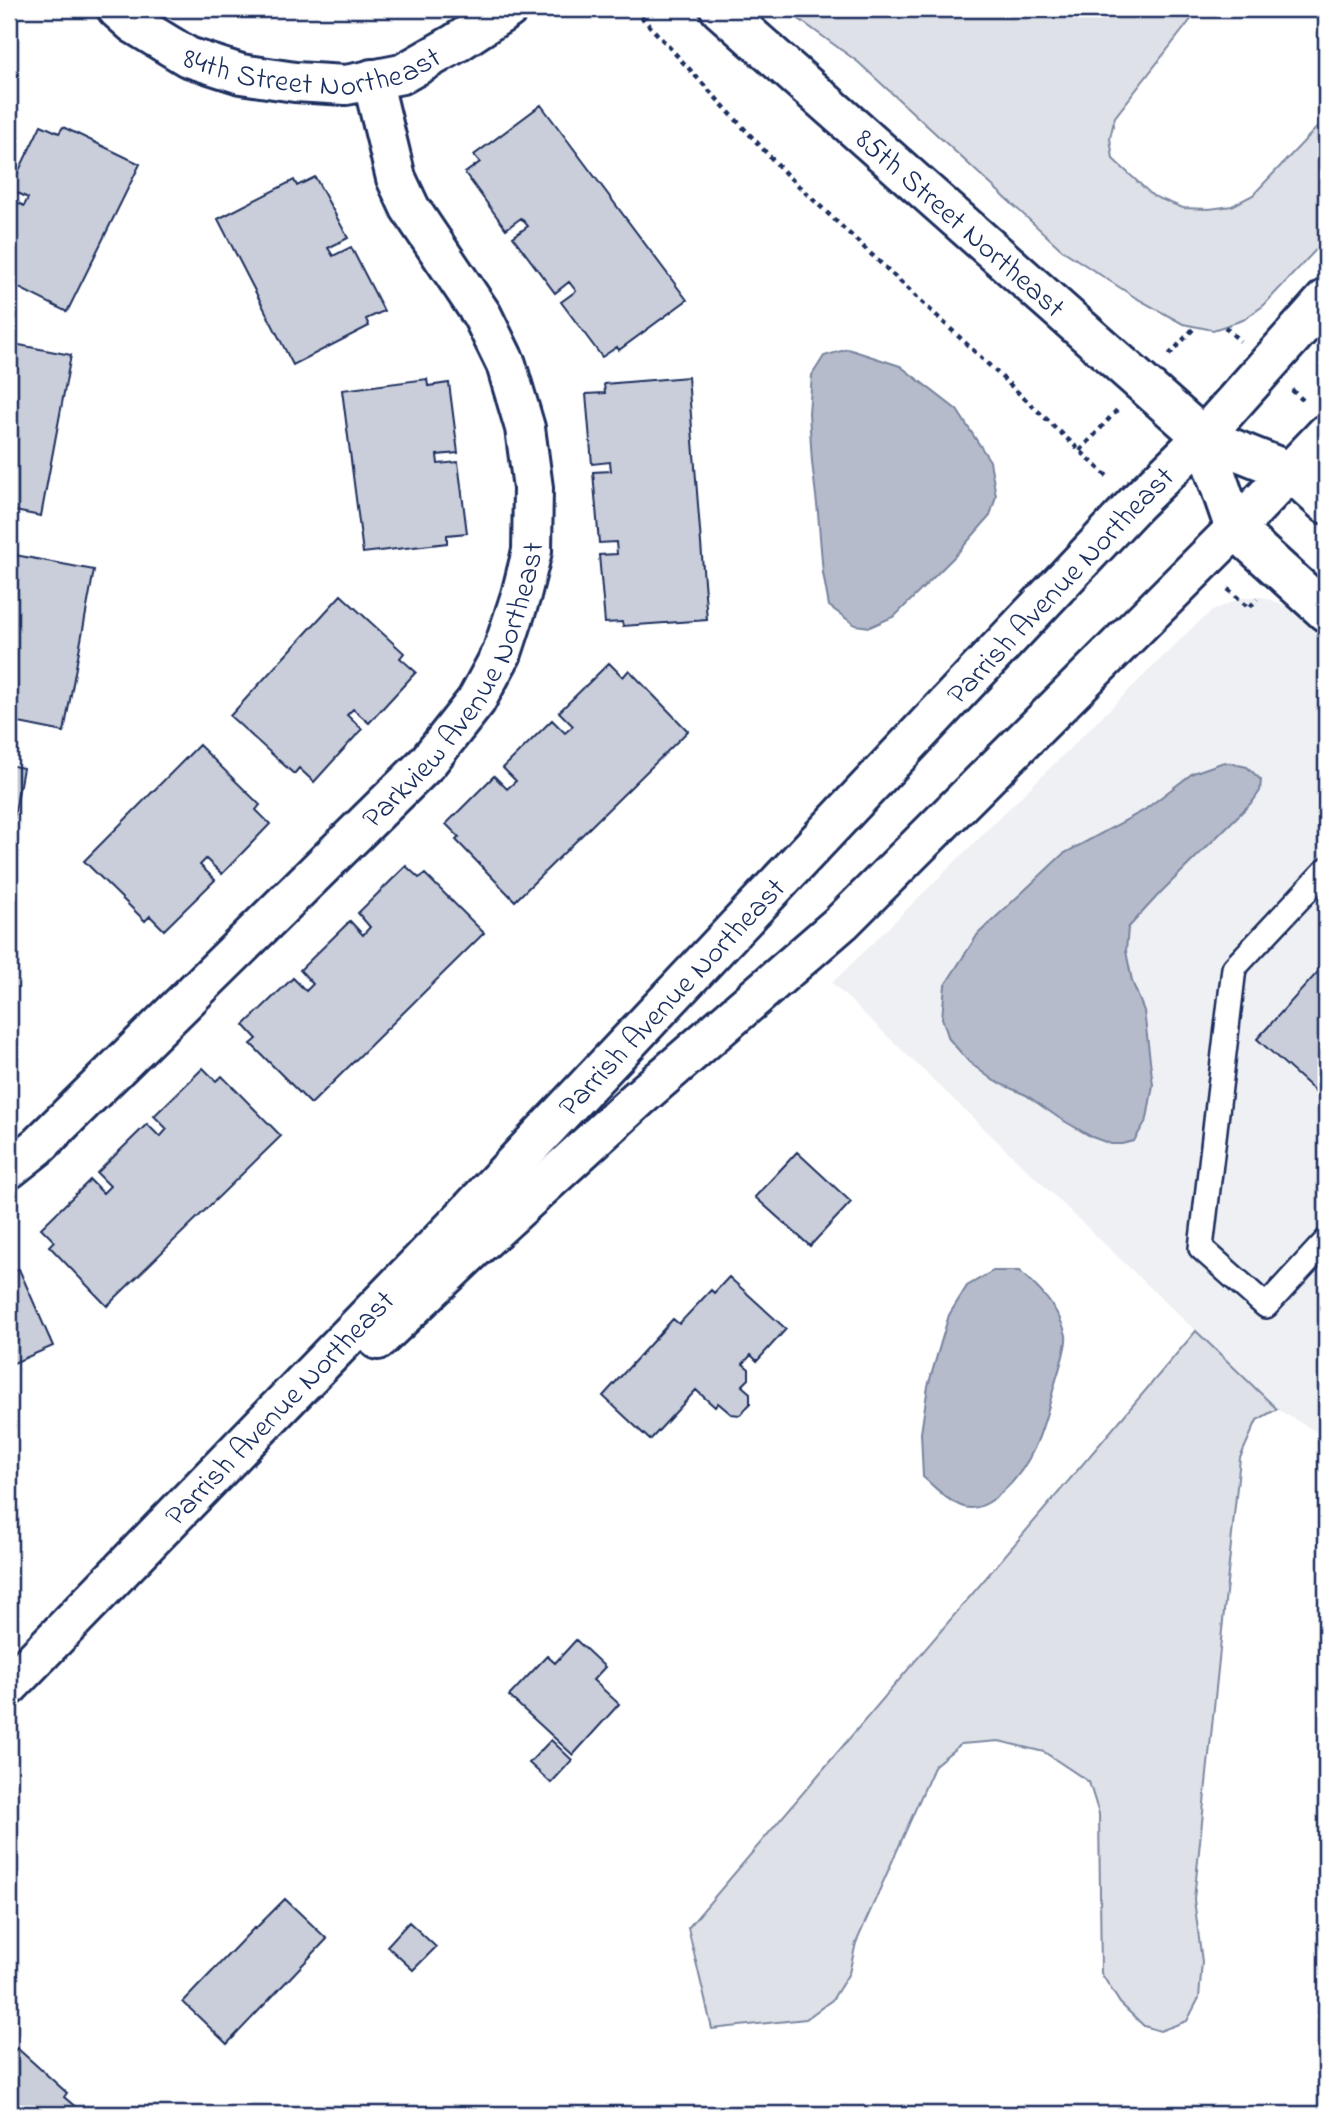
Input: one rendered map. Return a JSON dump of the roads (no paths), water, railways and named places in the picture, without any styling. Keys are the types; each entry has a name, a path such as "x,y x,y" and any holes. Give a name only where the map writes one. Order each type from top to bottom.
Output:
{"main road":[{"name":"84th Street Northeast","path":"117,9 134,24 188,57 241,74 295,82 346,85 402,74 508,9"},
{"name":"85th Street Northeast","path":"720,9 1203,437 1291,472 1326,504"},
{"name":"Parkview Avenue Northeast","path":"9,1169 38,1146 427,763 476,701 506,641 532,551 533,488 525,428 506,364 482,315 410,208 396,178 372,79"},
{"name":"Parrish Avenue Northeast","path":"9,1689 446,1235 1136,503 1203,437 1326,299"},
{"name":"Parrish Avenue Northeast","path":"9,1689 198,1517 475,1248 638,1100 842,922 1235,529 1326,434"},
{"name":"85th Street Northeast","path":"1203,437 1235,529 1326,612"}],"lane":[{"path":"1326,870 1234,968 1201,1248 1266,1306 1326,1241"}],"water":[{"path":"848,349 900,366 957,410 990,461 996,496 990,516 955,556 895,616 870,627 855,625 829,606 812,462 809,413 812,375 824,356"},
{"path":"1224,762 1247,767 1261,780 1260,791 1128,928 1126,951 1132,981 1144,1011 1153,1085 1147,1119 1134,1141 1111,1144 1092,1137 1059,1118 1026,1095 994,1081 969,1062 949,1039 942,1018 945,985 978,934 1063,854 1143,811 1193,773"},
{"path":"993,1271 1019,1271 1034,1284 1059,1316 1066,1340 1045,1419 1027,1462 1008,1487 995,1498 970,1508 950,1500 923,1477 921,1433 928,1386 949,1315 967,1286"}]}
